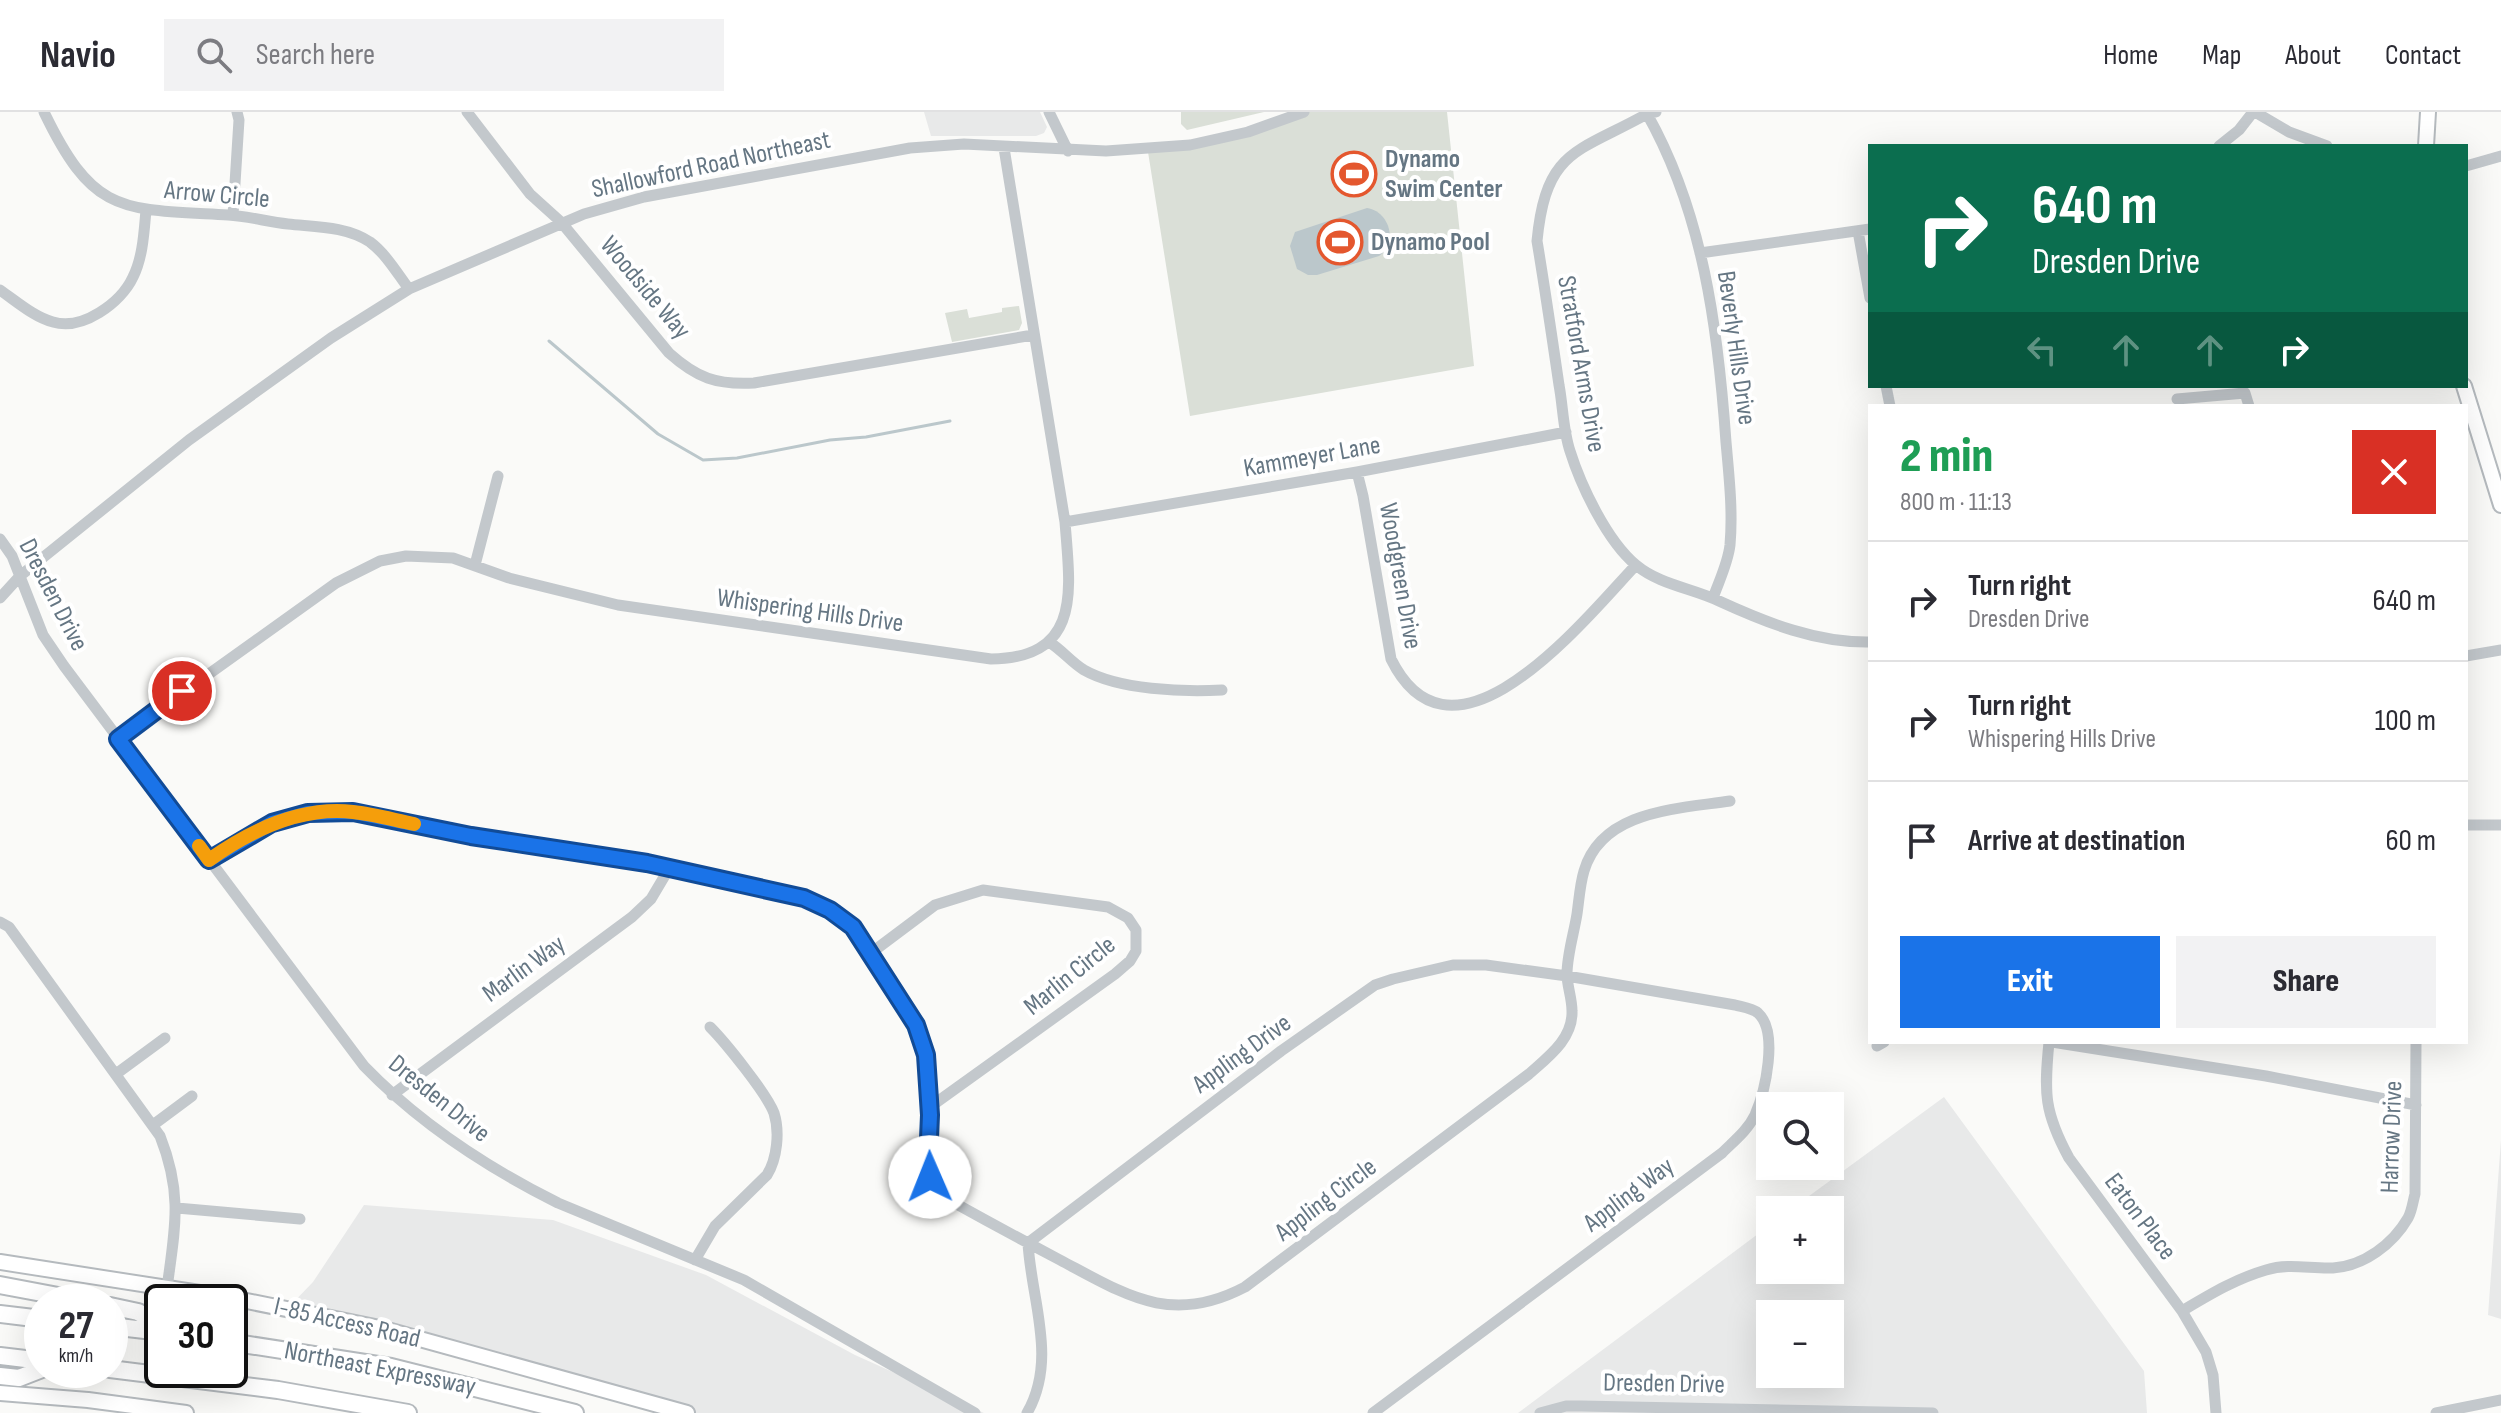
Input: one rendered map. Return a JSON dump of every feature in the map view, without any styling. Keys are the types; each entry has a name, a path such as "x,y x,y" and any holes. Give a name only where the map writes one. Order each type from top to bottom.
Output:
{"highway":[{"path":"0,1285 24,1290"},
{"path":"0,1314 24,1317"},
{"name":"Northeast Expressway","path":"248,1345 391,1367 575,1413"},
{"path":"0,1356 24,1359"},
{"name":"Northeast Expressway","path":"128,1371 278,1390 408,1413"},
{"path":"0,1376 24,1376"}],"main road":[{"path":"2426,144 2428,112"},
{"path":"2471,425 2501,505"},
{"name":"I-85 Access Road","path":"0,1262 144,1284"},
{"name":"I-85 Access Road","path":"248,1302 380,1328 687,1413"},
{"path":"0,1393 88,1400 186,1413"}],"street":[{"name":"Arrow Circle","path":"44,112 67,158 81,176 112,200 146,210 233,215 322,226 368,241 382,253 409,289"},
{"path":"233,215 237,112"},
{"name":"Woodside Way","path":"467,112 530,194 561,222 669,353 688,370 714,382 754,383 1033,335"},
{"path":"1049,112 1068,151"},
{"name":"Shallowford Road Northeast","path":"0,598 20,576 189,440 331,338 409,289 561,222 644,197 910,148 964,144 1106,151 1190,145 1248,132 1304,112"},
{"path":"2222,144 2254,112 2289,132 2322,144"},
{"name":"Beverly Hills Drive","path":"1650,113 1692,214 1708,286 1724,406 1731,513 1730,549 1713,598"},
{"name":"Stratford Arms Drive","path":"1650,113 1596,139 1561,165 1551,179 1539,217 1537,241 1566,432 1569,449 1585,489 1612,537 1636,565 1670,585 1713,598 1790,629 1831,639 1868,642"},
{"path":"1004,148 1065,522 1069,601 1065,619 1049,642 1078,666 1102,676 1180,692 1222,690"},
{"path":"2468,165 2501,156"},
{"path":"0,290 54,323 82,322 124,292 133,277 139,263 146,210"},
{"path":"1700,253 1864,230 1868,275"},
{"path":"2177,399 2245,393 2248,404"},
{"name":"Kammeyer Lane","path":"1065,522 1357,472 1566,432"},
{"name":"Woodgreen Drive","path":"1357,472 1391,659 1400,678 1431,702 1452,707 1467,705 1489,697 1527,673 1564,642 1636,565"},
{"path":"475,565 498,476"},
{"name":"Dresden Drive","path":"0,539 12,556 43,635 364,1066 392,1095 483,1163 558,1203 744,1280 975,1413"},
{"name":"Whispering Hills Drive","path":"118,739 336,583 380,561 406,556 453,558 509,578 618,605 991,659 1013,659 1049,642"},
{"path":"2468,656 2501,650"},
{"name":"Appling Circle","path":"209,860 272,823 308,813 353,812 471,836 670,867 804,898 830,910 853,927 916,1025 926,1055 930,1177 951,1201 1117,1291 1149,1302 1173,1306 1200,1305 1222,1299 1245,1287 1553,1054 1567,1035 1573,1015 1567,976 1584,872 1592,853 1606,836 1625,824 1653,813 1730,801"},
{"path":"2468,825 2501,825"},
{"name":"Marlin Way","path":"392,1095 632,917 651,899 670,867"},
{"name":"Marlin Circle","path":"871,953 935,905 983,890 1108,907 1128,918 1136,930 1136,951 1115,974 930,1107"},
{"path":"0,922 9,927 153,1125 166,1151 177,1208 168,1284"},
{"name":"Appling Drive","path":"1028,1243 1281,1051 1375,985 1453,965 1486,965 1681,995"},
{"name":"Appling Way","path":"1373,1413 1722,1153 1742,1133 1754,1116 1764,1087 1770,1048 1766,1026 1756,1011 1681,995"},
{"path":"695,1260 715,1226 767,1175 773,1165 777,1131 771,1107 710,1027"},
{"path":"116,1074 165,1038"},
{"name":"Eaton Place","path":"2050,1044 2044,1089 2057,1136 2069,1158 2182,1311 2206,1352 2213,1375 2216,1413"},
{"path":"2063,1044 2266,1076 2416,1105"},
{"name":"Harrow Drive","path":"2182,1311 2224,1285 2266,1270 2292,1265 2334,1268 2372,1256 2386,1245 2408,1217 2415,1194 2416,1044"},
{"path":"153,1125 192,1096"},
{"path":"177,1208 300,1219"},
{"path":"1027,1413 1034,1402 1043,1371 1028,1243"},
{"path":"2436,1413 2501,1400"},
{"name":"Dresden Drive","path":"1540,1413 1566,1406 1933,1413"}],"shaded area":[{"path":"924,112 1040,112 1047,127 1044,133 1036,136 931,136"},
{"path":"1181,112 1264,112 1187,130 1181,124"},
{"path":"1296,112 1447,112 1474,366 1190,416 1148,152 1237,133"},
{"name":"Dynamo Pool","path":"1367,208 1381,215 1389,228 1389,243 1379,256 1317,275 1308,275 1297,269 1290,246 1295,232"},
{"path":"1019,306 1022,323 1019,330 952,342 945,313 967,309 969,318"},
{"path":"1944,1097 2144,1371 2147,1413 1518,1413 1756,1235 1756,1284 1844,1284 1844,1196 1809,1196 1831,1180 1844,1180 1844,1170"},
{"path":"2501,1140 2501,1319 2488,1315"},
{"path":"364,1205 553,1220 706,1275 855,1355 984,1413 679,1413 397,1331 285,1311 313,1282"}],"waterway":[{"path":"549,341 658,434 703,460 737,458 950,421"}],"slow traffic":[{"path":"199,846 209,860 272,823 308,813 353,812 414,824"}],"place":[{"name":"Dynamo Swim Center","path":"1354,174"},
{"name":"Dynamo Pool","path":"1340,242"}],"route":[{"path":"182,691 118,739 209,860 251,834 290,817 328,811 353,812 471,836 533,843 670,867 780,891 830,910 853,927 916,1025 926,1055 930,1177"}]}
